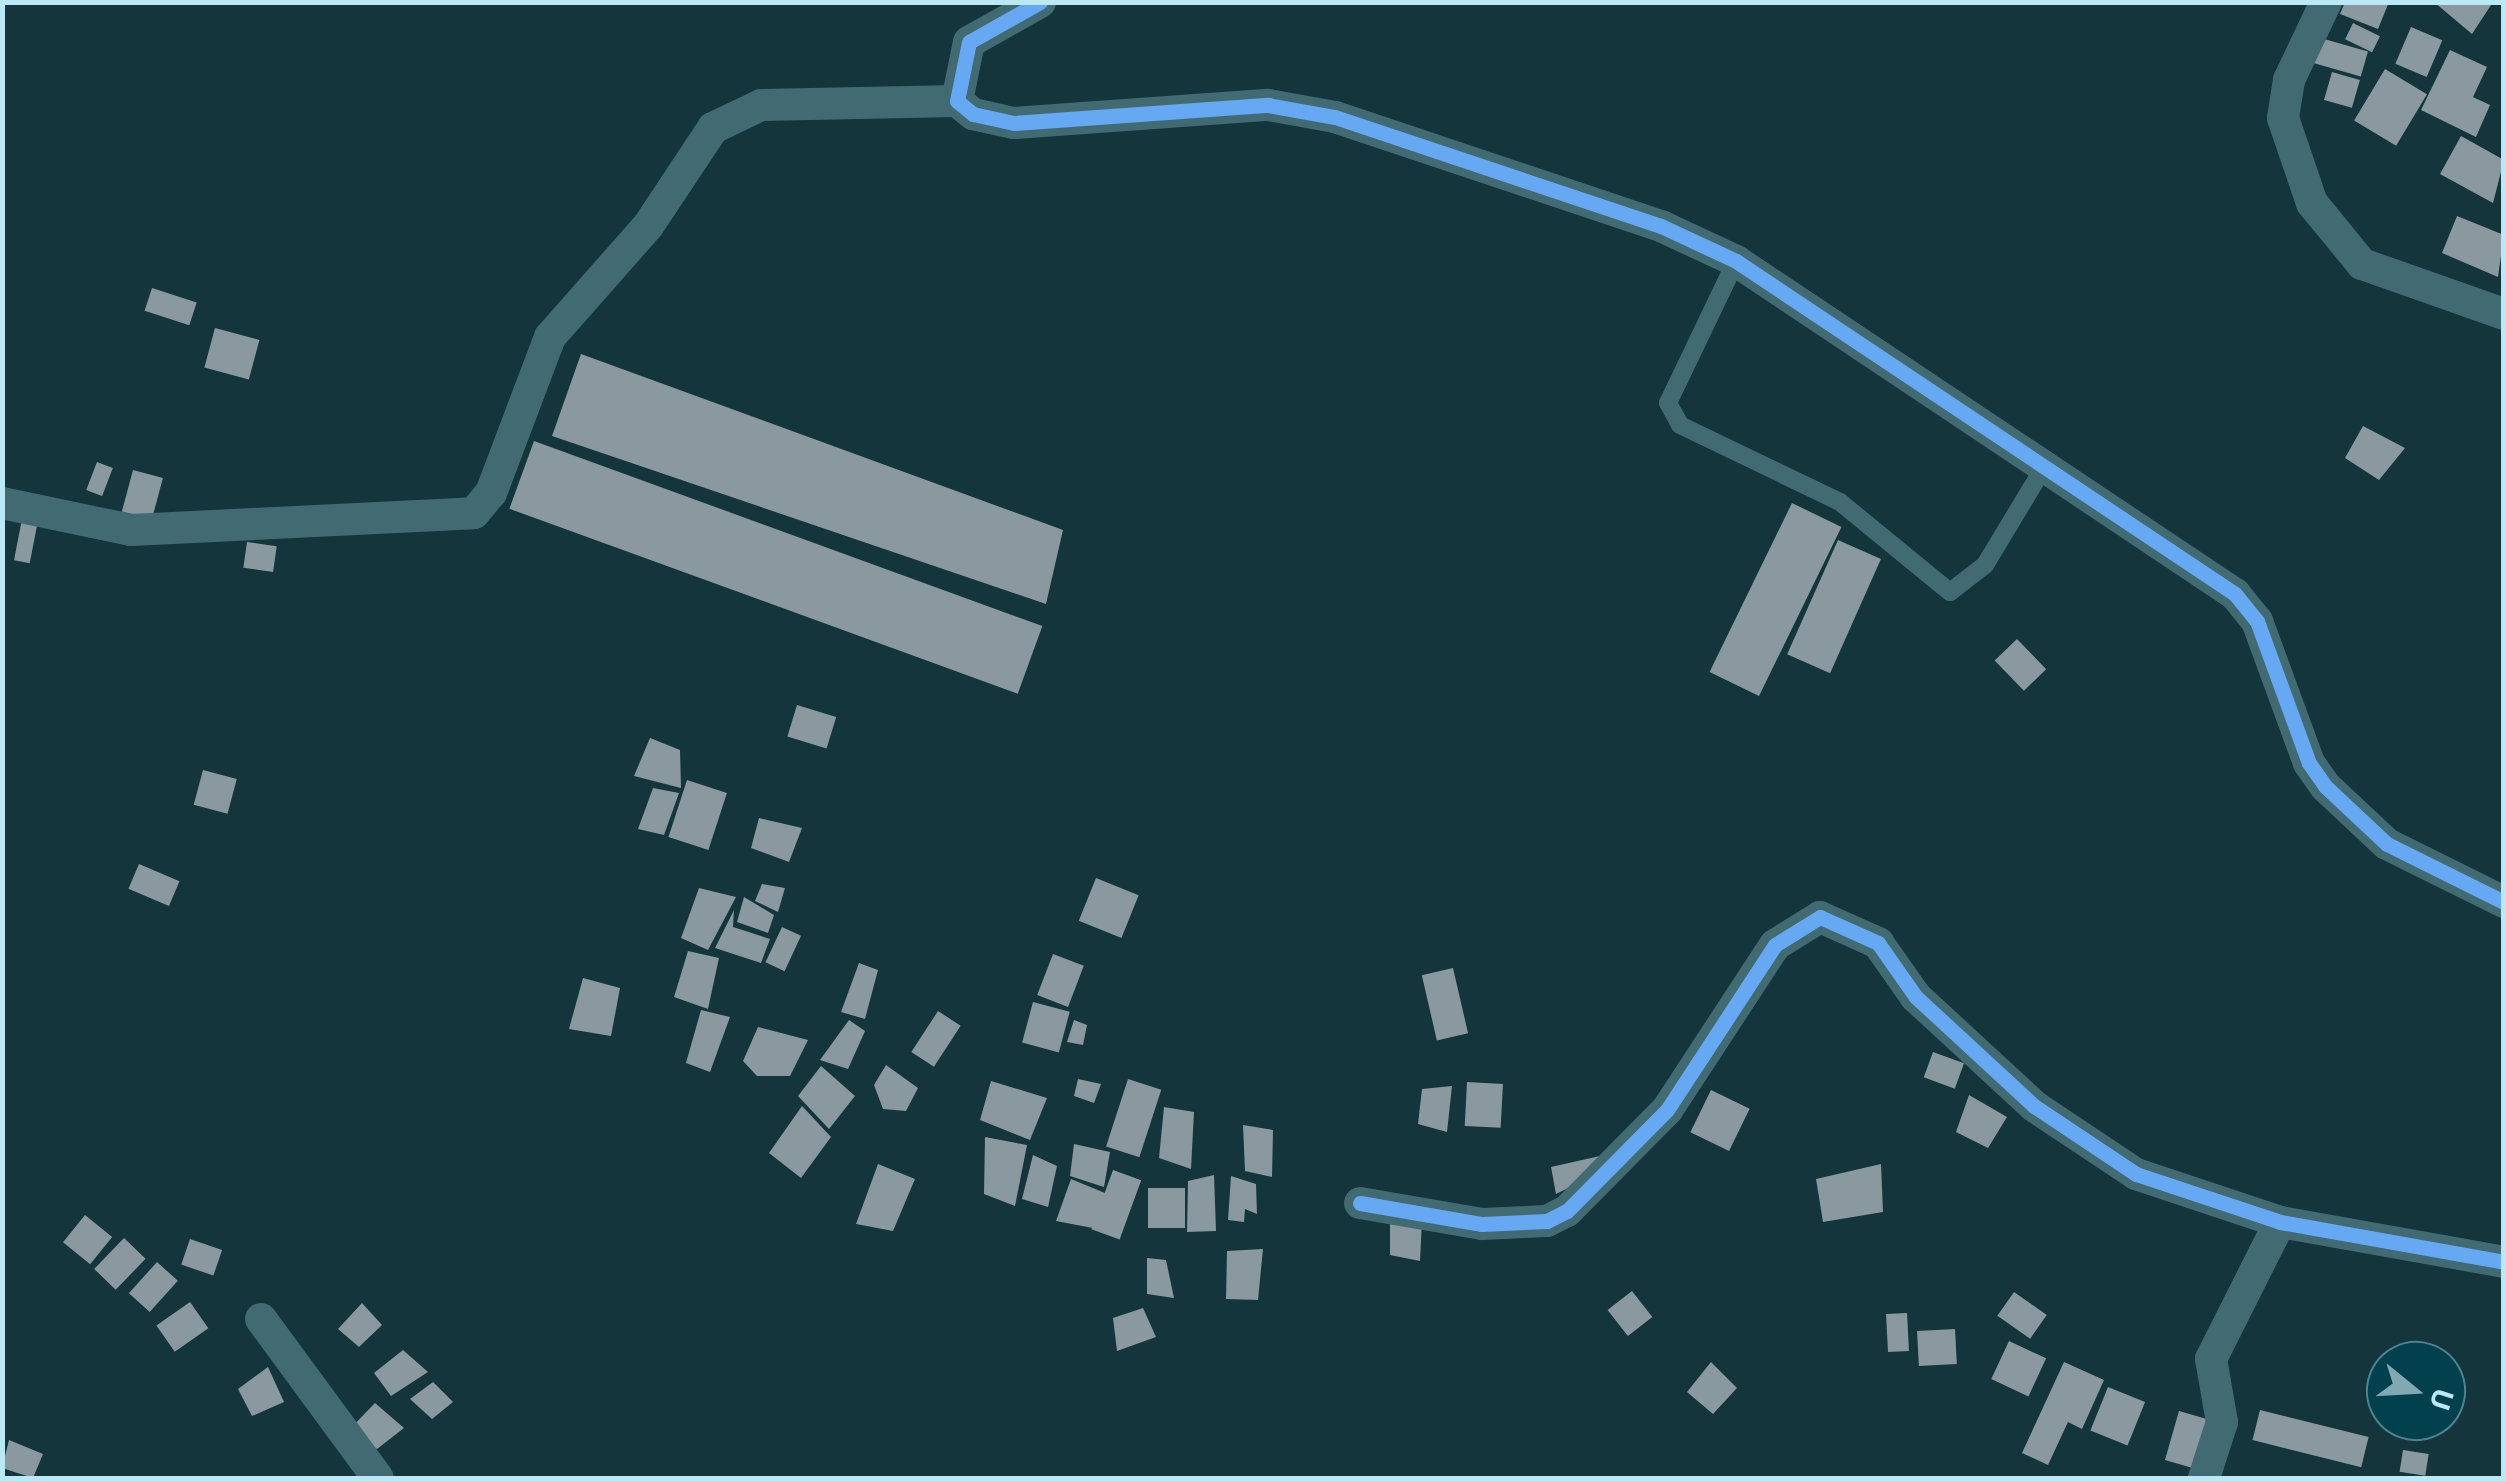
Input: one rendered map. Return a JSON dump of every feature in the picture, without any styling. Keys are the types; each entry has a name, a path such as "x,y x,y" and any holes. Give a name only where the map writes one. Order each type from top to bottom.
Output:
{"street":[{"path":"957,101 969,42 1040,2"},
{"path":"2326,2 2288,80 2283,118 2312,203 2362,264 2504,314"},
{"path":"2,502 130,530 474,513 491,493 550,338 648,226 713,128 761,106 957,101 1014,123 1268,105 1334,117 1662,226 1736,262 2046,464 2236,594 2257,621 2309,763 2348,809 2432,872 2504,902"},
{"path":"1360,1203 1482,1224 1547,1222 1568,1211 1668,1110 1776,946 1820,918 1878,943 1916,996 2067,1134 2151,1180 2280,1222 2504,1262"},
{"path":"2204,1478 2222,1422 2211,1359 2280,1222"},
{"path":"261,1319 378,1478"}],"lane":[{"path":"1736,262 1668,403 1680,424 1840,502 1950,592 1985,566 2046,464"}],"building":[{"path":"2345,2 2389,2 2378,29 2340,14"},
{"path":"2434,2 2493,2 2472,34"},
{"path":"2353,23 2380,36 2372,52 2345,39"},
{"path":"2411,27 2442,40 2427,77 2395,64"},
{"path":"2317,37 2368,52 2361,77 2310,62"},
{"path":"2450,50 2487,67 2473,97 2490,105 2476,137 2421,110"},
{"path":"2385,69 2427,94 2396,146 2354,120"},
{"path":"2332,72 2360,80 2352,108 2324,100"},
{"path":"2461,136 2504,160 2493,203 2440,174"},
{"path":"2457,216 2504,235 2498,277 2442,253"},
{"path":"152,288 197,303 189,325 145,311"},
{"path":"215,328 259,340 249,380 204,368"},
{"path":"581,354 1063,530 1046,604 552,436"},
{"path":"2363,426 2405,448 2379,480 2345,458"},
{"path":"534,441 1042,626 1018,694 509,509"},
{"path":"97,462 113,468 102,496 86,490"},
{"path":"133,470 163,478 152,520 122,512"},
{"path":"1792,503 1841,527 1759,696 1710,672"},
{"path":"22,519 38,522 30,563 14,560"},
{"path":"1838,540 1881,559 1830,673 1787,654"},
{"path":"247,542 277,546 273,572 243,568"},
{"path":"2017,639 2046,669 2024,691 1995,661"},
{"path":"797,705 836,717 827,749 787,737"},
{"path":"650,738 680,750 681,788 634,776"},
{"path":"203,770 237,779 227,814 194,805"},
{"path":"687,780 727,793 708,850 668,837"},
{"path":"653,788 679,793 664,835 638,829"},
{"path":"759,818 802,828 789,862 751,848"},
{"path":"139,864 180,881 169,906 128,889"},
{"path":"1096,878 1139,895 1121,938 1079,921"},
{"path":"762,884 785,888 778,912 755,901"},
{"path":"699,888 736,897 708,950 681,938"},
{"path":"744,897 774,915 768,933 737,922"},
{"path":"734,910 733,927 770,939 761,963 715,948"},
{"path":"782,927 801,936 785,971 766,962"},
{"path":"688,951 719,958 708,1009 674,997"},
{"path":"1053,954 1084,966 1068,1007 1037,995"},
{"path":"859,963 878,970 865,1019 841,1012"},
{"path":"1453,968 1468,1033 1437,1040 1422,975"},
{"path":"583,978 620,988 611,1036 569,1029"},
{"path":"1033,1002 1070,1012 1059,1052 1022,1043"},
{"path":"701,1010 730,1017 710,1072 686,1063"},
{"path":"938,1011 961,1026 934,1067 911,1052"},
{"path":"849,1020 865,1031 848,1069 820,1060"},
{"path":"1074,1020 1087,1025 1083,1045 1067,1042"},
{"path":"758,1027 808,1040 790,1076 757,1076 743,1061"},
{"path":"1933,1052 1964,1063 1955,1089 1924,1077"},
{"path":"886,1065 918,1088 906,1111 883,1109 874,1085"},
{"path":"821,1066 855,1096 829,1129 798,1096"},
{"path":"1078,1079 1101,1084 1094,1103 1074,1096"},
{"path":"1128,1079 1161,1090 1139,1157 1106,1147"},
{"path":"991,1081 1047,1098 1030,1140 980,1120"},
{"path":"1467,1082 1503,1084 1501,1128 1465,1126"},
{"path":"1452,1086 1447,1132 1418,1124 1422,1089"},
{"path":"1711,1090 1750,1109 1729,1151 1690,1132"},
{"path":"1969,1095 2007,1117 1988,1148 1956,1132"},
{"path":"802,1106 831,1137 801,1178 769,1153"},
{"path":"1164,1107 1194,1112 1191,1169 1159,1158"},
{"path":"1243,1125 1273,1130 1272,1177 1245,1171"},
{"path":"985,1137 1027,1145 1015,1206 984,1194"},
{"path":"1074,1144 1110,1152 1104,1187 1070,1176"},
{"path":"1033,1155 1057,1166 1048,1207 1022,1199"},
{"path":"1600,1156 1605,1170 1556,1194 1551,1167"},
{"path":"878,1164 915,1179 893,1231 856,1224"},
{"path":"1881,1164 1883,1212 1823,1222 1816,1179"},
{"path":"1113,1170 1141,1180 1120,1239 1091,1229"},
{"path":"1214,1175 1216,1231 1187,1232 1188,1181"},
{"path":"1231,1176 1256,1184 1257,1214 1245,1209 1244,1222 1228,1220"},
{"path":"1071,1179 1105,1193 1098,1229 1056,1221"},
{"path":"1148,1188 1185,1188 1185,1228 1148,1228"},
{"path":"1390,1213 1422,1220 1420,1261 1390,1255"},
{"path":"85,1215 112,1237 90,1264 63,1242"},
{"path":"124,1238 146,1259 116,1290 94,1269"},
{"path":"190,1239 222,1250 213,1276 181,1265"},
{"path":"1263,1249 1258,1300 1226,1299 1227,1251"},
{"path":"1147,1258 1166,1260 1174,1298 1147,1294"},
{"path":"157,1262 178,1281 150,1312 129,1293"},
{"path":"1632,1291 1652,1317 1628,1336 1608,1310"},
{"path":"2014,1292 2047,1315 2030,1339 1997,1316"},
{"path":"190,1302 208,1328 175,1352 156,1326"},
{"path":"362,1303 382,1325 359,1347 338,1329"},
{"path":"1143,1308 1156,1337 1117,1351 1113,1318"},
{"path":"1907,1313 1909,1351 1888,1352 1886,1314"},
{"path":"1955,1329 1957,1364 1919,1366 1917,1331"},
{"path":"2009,1341 2046,1358 2028,1396 1991,1379"},
{"path":"403,1350 428,1372 391,1396 374,1373"},
{"path":"1711,1362 1737,1388 1713,1414 1687,1392"},
{"path":"2064,1362 2104,1380 2082,1429 2068,1422 2048,1465 2022,1453"},
{"path":"268,1367 284,1402 252,1416 238,1389"},
{"path":"433,1382 453,1402 432,1419 410,1399"},
{"path":"2108,1387 2145,1402 2127,1446 2090,1431"},
{"path":"375,1403 404,1428 377,1449 349,1430"},
{"path":"2260,1410 2366,1436 2361,1467 2253,1440"},
{"path":"2179,1411 2214,1421 2200,1470 2165,1460"},
{"path":"9,1440 43,1454 33,1478 2,1468"},
{"path":"2403,1450 2429,1454 2425,1476 2400,1472"}],"cycle path":[{"path":"1040,2 969,42 957,101 973,114 1014,123 1268,105 1335,117 1661,226 1736,261 2235,594 2257,621 2309,763 2326,787 2387,844 2504,902"},
{"path":"1360,1203 1482,1224 1547,1221 1567,1211 1667,1110 1775,945 1820,917 1878,943 1916,997 2034,1106 2136,1174 2280,1222 2504,1262"}]}
